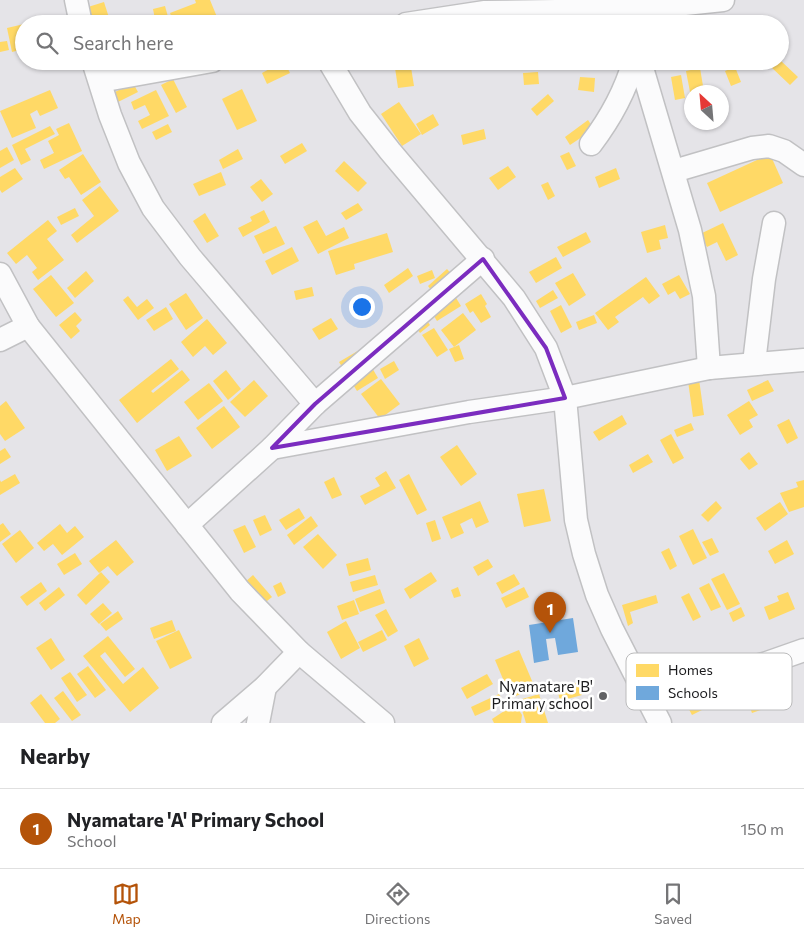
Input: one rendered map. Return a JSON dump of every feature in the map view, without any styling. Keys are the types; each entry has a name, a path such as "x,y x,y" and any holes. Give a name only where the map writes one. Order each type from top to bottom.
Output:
{"street":[{"path":"76,0 80,15"},
{"path":"641,15 723,0"},
{"path":"465,15 485,12 572,15"},
{"path":"334,70 360,113 514,298 546,348 565,398 576,520 584,554 604,612 626,657"},
{"path":"591,144 606,124 620,98 631,70"},
{"path":"643,70 690,230 704,296 709,368"},
{"path":"96,71 110,115 129,163 153,208 190,257 315,404"},
{"path":"674,171 752,148 769,146 784,151 804,165"},
{"path":"754,363 764,279 774,224"},
{"path":"187,525 272,448 315,404 482,259"},
{"path":"0,274 28,326 240,591 299,652 381,722"},
{"path":"0,340 28,326"},
{"path":"272,448 450,415 565,398 709,368 804,360"},
{"path":"792,654 804,650"},
{"path":"223,723 265,687 299,652"},
{"path":"258,723 265,687"},
{"path":"653,710 660,723"}],"highlighted area":[{"path":"483,259 546,348 565,398 272,448 315,404"}],"building: Homes":[{"path":"195,0 210,0 216,15 171,15 170,13 196,3"},
{"path":"104,2 108,15 90,15 88,7"},
{"path":"165,6 168,15 154,15 153,9"},
{"path":"15,26 15,51 12,52 7,28"},
{"path":"7,41 9,50 0,52 0,42"},
{"path":"789,68 798,77 790,85 774,70"},
{"path":"268,70 288,70 290,73 267,84 262,73"},
{"path":"395,70 411,70 414,86 398,88"},
{"path":"700,70 703,85 689,85 686,71"},
{"path":"736,70 741,82 731,86 725,71"},
{"path":"538,72 539,84 524,85 523,73"},
{"path":"681,75 684,98 675,100 671,77"},
{"path":"580,77 595,78 594,92 578,90"},
{"path":"173,79 187,107 176,113 161,85"},
{"path":"133,83 138,92 116,103 111,94"},
{"path":"242,89 257,121 237,130 222,99"},
{"path":"50,90 58,108 40,116 37,110 30,114 36,128 12,138 0,111"},
{"path":"156,90 169,116 142,129 138,121 150,115 145,105 134,110 131,102"},
{"path":"548,94 554,101 537,116 531,109"},
{"path":"399,102 421,134 402,146 381,114"},
{"path":"433,114 439,125 422,135 416,124"},
{"path":"588,120 594,129 570,145 565,137"},
{"path":"69,123 82,151 44,169 40,160 54,153 48,141 59,135 56,129"},
{"path":"168,124 172,132 156,140 152,132"},
{"path":"50,126 55,134 25,149 31,160 21,165 12,145"},
{"path":"484,129 486,139 463,145 461,135"},
{"path":"302,143 307,151 285,164 280,156"},
{"path":"7,147 14,160 0,168 0,151"},
{"path":"238,149 243,159 223,169 219,160"},
{"path":"569,152 576,166 567,170 560,156"},
{"path":"83,154 101,182 81,195 69,177 65,179 59,170"},
{"path":"770,154 783,183 720,212 707,183"},
{"path":"344,161 367,183 358,192 335,171"},
{"path":"508,166 516,177 498,190 489,178"},
{"path":"15,168 23,179 2,193 0,190 0,177"},
{"path":"616,168 620,179 599,188 595,177"},
{"path":"221,172 226,185 199,196 193,184"},
{"path":"261,179 273,194 262,202 250,187"},
{"path":"548,182 555,196 548,200 541,185"},
{"path":"100,186 119,211 77,243 71,235 94,216 82,200"},
{"path":"358,203 363,210 346,220 341,213"},
{"path":"75,208 79,216 61,225 57,217"},
{"path":"264,210 270,222 243,237 238,228 252,221 250,217"},
{"path":"205,213 219,236 207,243 193,221"},
{"path":"48,220 57,231 47,239 64,260 38,280 32,272 37,268 27,255 16,264 7,253"},
{"path":"317,220 326,236 344,227 349,238 318,254 303,227"},
{"path":"723,223 738,255 726,261 717,242 707,247 700,234"},
{"path":"665,225 668,238 659,240 661,249 647,253 641,232"},
{"path":"276,226 285,244 263,254 254,236"},
{"path":"586,232 591,242 563,257 557,247"},
{"path":"387,233 393,252 354,264 355,269 336,275 328,251"},
{"path":"292,247 299,261 272,275 265,261"},
{"path":"556,257 562,268 536,283 529,272"},
{"path":"408,268 413,276 389,293 384,285"},
{"path":"447,269 454,277 434,294 428,286"},
{"path":"432,270 435,278 420,284 417,276"},
{"path":"86,271 94,281 75,298 67,288"},
{"path":"573,273 586,295 569,306 555,283"},
{"path":"51,275 74,303 56,317 33,289"},
{"path":"679,275 690,294 680,299 675,291 668,295 662,284"},
{"path":"646,277 660,296 649,304 643,297 615,317 619,322 608,330 595,313"},
{"path":"312,287 314,296 296,300 294,291"},
{"path":"450,288 461,306 437,321 426,303"},
{"path":"553,290 558,298 540,308 536,301"},
{"path":"186,293 203,318 186,330 169,304"},
{"path":"481,294 487,304 485,306 491,317 481,323 473,311 470,313 465,304"},
{"path":"128,296 137,307 147,299 154,308 138,320 123,300"},
{"path":"416,305 430,325 420,333 405,312"},
{"path":"561,305 572,327 561,333 550,311"},
{"path":"166,307 173,319 154,331 146,320"},
{"path":"75,312 82,320 76,326 80,331 71,339 59,325"},
{"path":"463,313 476,330 454,347 441,330"},
{"path":"594,315 597,323 579,330 576,322"},
{"path":"331,318 338,329 319,340 312,329"},
{"path":"207,319 227,343 213,355 205,346 193,357 181,342"},
{"path":"434,328 448,350 437,357 422,335"},
{"path":"459,345 464,359 455,362 449,349"},
{"path":"361,349 378,378 357,391 339,362"},
{"path":"171,359 179,369 151,391 153,393 182,370 190,380 137,423 119,400"},
{"path":"394,361 399,370 385,379 380,369"},
{"path":"226,370 241,389 228,400 213,381"},
{"path":"381,379 400,404 380,419 361,394"},
{"path":"699,379 704,415 693,417 688,381"},
{"path":"254,380 268,396 245,417 230,402"},
{"path":"768,380 774,391 752,401 747,390"},
{"path":"209,383 223,401 198,420 184,402"},
{"path":"6,401 25,428 5,441 0,434 0,406"},
{"path":"749,401 758,415 749,420 753,427 740,435 727,415"},
{"path":"224,406 240,427 212,449 196,428"},
{"path":"622,415 627,424 599,441 593,432"},
{"path":"789,419 798,438 787,444 777,425"},
{"path":"691,423 694,430 677,437 674,430"},
{"path":"671,434 684,458 673,464 660,440"},
{"path":"179,436 192,456 167,471 155,450"},
{"path":"457,445 477,474 461,486 440,457"},
{"path":"5,448 11,457 0,464 0,451"},
{"path":"749,452 758,464 749,470 740,459"},
{"path":"648,454 653,462 633,473 629,465"},
{"path":"386,471 396,488 365,505 360,496 380,486 375,478"},
{"path":"15,474 20,483 0,495 0,480 1,482"},
{"path":"409,474 427,510 417,515 399,480"},
{"path":"334,477 342,495 332,499 324,482"},
{"path":"804,480 804,507 789,512 780,493 798,487 796,482"},
{"path":"544,489 551,521 524,527 517,494"},
{"path":"480,501 489,522 476,528 472,518 460,524 464,533 451,539 442,517"},
{"path":"716,501 722,508 708,522 701,515"},
{"path":"780,502 788,514 765,531 756,518"},
{"path":"299,508 305,518 286,530 279,520"},
{"path":"265,515 272,530 260,536 253,520"},
{"path":"311,516 318,526 294,545 287,535"},
{"path":"435,520 441,539 432,542 426,523"},
{"path":"3,523 11,534 0,542 0,525"},
{"path":"60,524 67,533 75,526 84,537 62,555 53,544 44,551 37,543"},
{"path":"245,525 256,547 244,553 233,530"},
{"path":"693,529 707,558 693,565 679,536"},
{"path":"20,530 34,548 16,563 2,544"},
{"path":"318,534 337,555 323,569 303,547"},
{"path":"712,538 719,552 710,556 702,542"},
{"path":"116,540 134,562 117,576 108,566 99,573 89,561"},
{"path":"787,540 794,554 775,564 768,551"},
{"path":"669,548 677,566 670,570 661,552"},
{"path":"75,553 82,564 64,575 57,564"},
{"path":"368,558 371,570 349,576 346,564"},
{"path":"488,559 493,567 478,576 473,567"},
{"path":"101,572 110,582 86,605 77,595"},
{"path":"431,572 437,581 410,599 404,589"},
{"path":"724,573 740,604 727,610 711,579"},
{"path":"514,574 520,584 502,594 496,583"},
{"path":"253,575 272,597 262,605 244,583"},
{"path":"375,575 378,585 353,592 350,582"},
{"path":"41,582 47,591 27,606 20,597"},
{"path":"281,582 286,593 278,597 273,586"},
{"path":"709,583 721,607 711,611 699,588"},
{"path":"59,587 65,595 45,611 39,603"},
{"path":"458,587 461,596 454,598 451,590"},
{"path":"524,587 529,597 506,608 501,598"},
{"path":"380,589 385,603 360,612 355,599"},
{"path":"788,592 795,609 769,620 764,607 779,601 777,596"},
{"path":"689,593 701,617 693,621 681,597"},
{"path":"656,595 658,603 630,612 633,623 628,626 622,605"},
{"path":"354,600 359,614 342,620 337,606"},
{"path":"103,603 112,613 99,624 90,614"},
{"path":"741,607 745,616 733,622 729,613"},
{"path":"386,609 398,631 388,637 375,615"},
{"path":"118,611 123,619 106,631 100,624"},
{"path":"172,620 176,631 154,639 150,628"},
{"path":"346,621 360,648 341,659 327,632"},
{"path":"179,630 192,658 170,669 156,641"},
{"path":"382,630 387,640 363,652 358,642"},
{"path":"108,636 135,669 125,677 105,652 100,656 123,684 143,667 159,688 130,712 83,656"},
{"path":"51,638 65,660 51,670 36,648"},
{"path":"419,638 429,659 414,667 404,646"},
{"path":"519,650 535,688 511,698 495,660"},
{"path":"88,666 106,690 95,698 77,674"},
{"path":"70,672 87,695 77,702 61,678"},
{"path":"487,674 493,684 467,699 461,688"},
{"path":"579,682 582,695 560,701 557,688"},
{"path":"63,691 81,715 72,721 54,698"},
{"path":"41,694 60,719 55,723 45,723 30,703"},
{"path":"499,694 504,703 475,716 471,707"},
{"path":"539,694 548,723 526,723 519,700"},
{"path":"515,704 522,715 521,723 494,723 492,719"},
{"path":"689,710 702,710 692,715"}],"building: Schools":[{"path":"573,618 578,652 558,655 555,638 546,639 549,660 534,663 529,625"}],"place":[{"name":"Nyamatare 'A' Primary School","path":"550,633"},
{"name":"Nyamatare 'B' Primary school","path":"603,696"}]}
